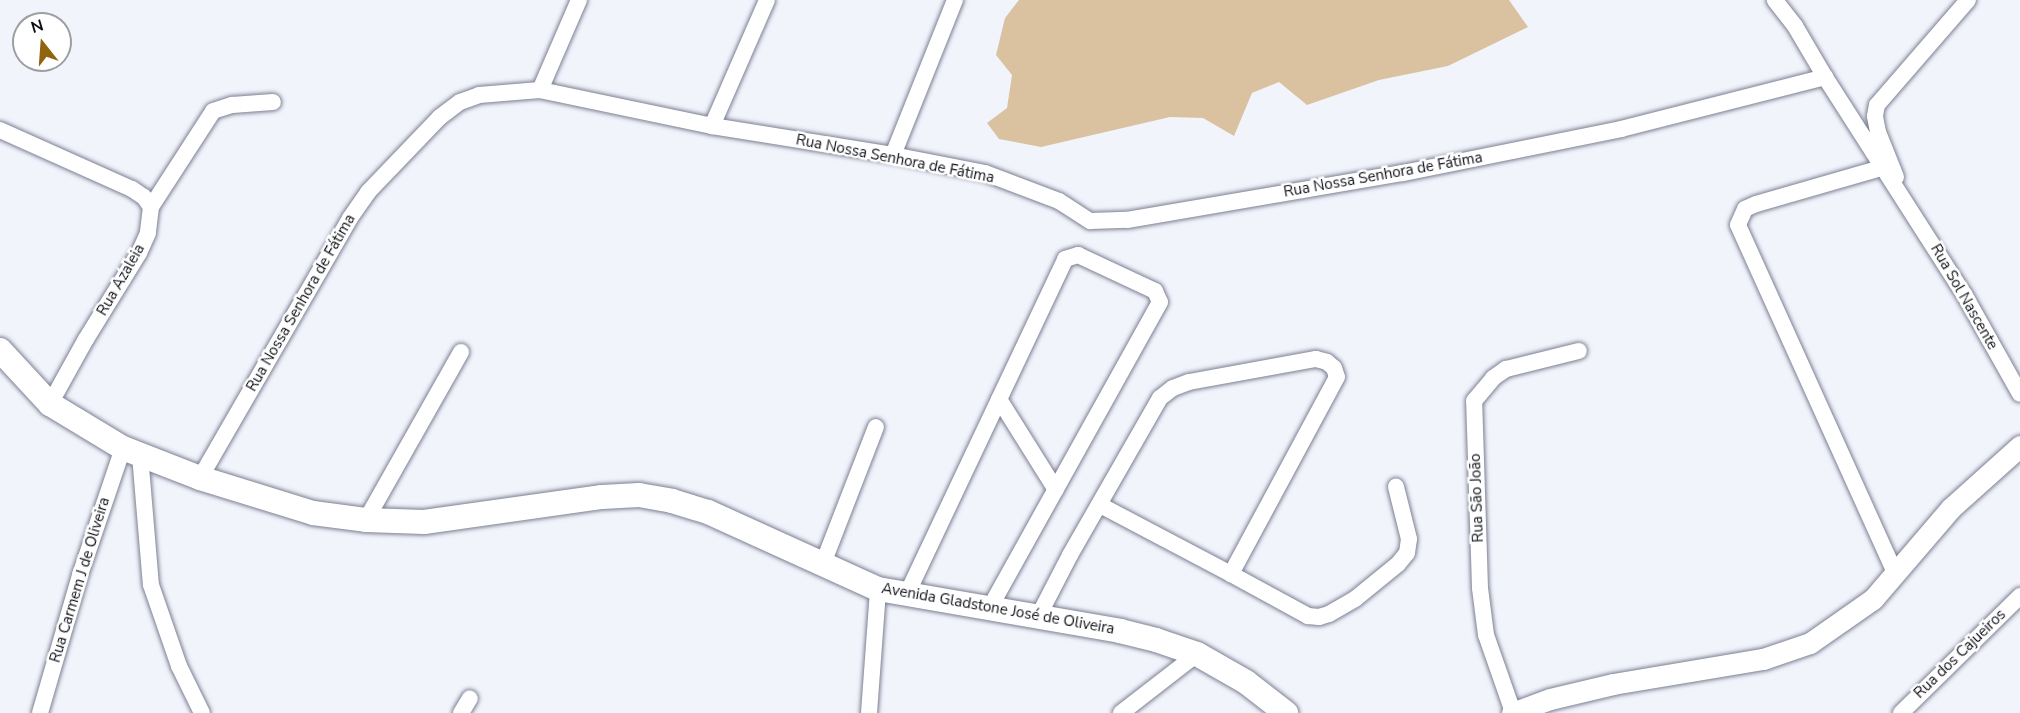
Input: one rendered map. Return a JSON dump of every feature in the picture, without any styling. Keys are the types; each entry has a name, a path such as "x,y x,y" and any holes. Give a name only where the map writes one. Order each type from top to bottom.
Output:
{"main road":[{"name":"Avenida Gladstone José de Oliveira","path":"0,350 50,404 131,452 200,478 313,513 366,520 424,522 602,497 639,495 672,501 708,512 822,566 878,589 1120,631 1197,654 1246,682 1286,713"}],"street":[{"path":"540,90 579,0"},
{"path":"712,126 767,0"},
{"path":"893,155 955,0"},
{"path":"1775,0 1796,26 1825,77"},
{"name":"Rua Sol Nascente","path":"1906,200 1878,132 1875,116 1877,105 1968,0"},
{"name":"Rua Nossa Senhora de Fátima","path":"200,478 326,256 368,192 440,117 460,102 479,95 540,90 712,126 893,155 985,173 1059,201 1090,221 1127,220 1403,173 1610,131 1728,104 1825,77"},
{"name":"Rua Sol Nascente","path":"1825,77 1881,168 1906,200 1965,296 2020,394"},
{"path":"0,130 132,189 144,197 151,207 213,111 232,105 273,102"},
{"path":"1881,168 1756,204 1745,209 1738,225 1896,574"},
{"name":"Rua Azaleia","path":"50,404 86,339 139,254 148,233 151,207"},
{"path":"908,594 1065,259 1078,255 1158,294 1160,302 989,609"},
{"name":"Rua São João","path":"1513,712 1486,635 1480,588 1474,401 1488,383 1506,369 1579,351"},
{"path":"366,520 461,352"},
{"path":"1038,617 1160,398 1173,388 1189,382 1316,359 1327,362 1334,368 1337,376 1231,574"},
{"path":"999,399 1056,490"},
{"path":"822,566 876,428"},
{"path":"1513,712 1550,699 1613,684 1763,659 1810,643 1873,599 1951,508 2020,446"},
{"path":"131,452 151,585 179,666 202,713"},
{"name":"Rua Carmem J de Oliveira","path":"40,713 80,575 131,452"},
{"path":"1100,505 1308,616 1319,617 1355,599 1398,564 1407,553 1409,539 1396,487"},
{"path":"869,713 878,589"},
{"name":"Rua dos Cajueiros","path":"1901,713 2020,597"},
{"path":"1121,713 1197,654"},
{"path":"461,713 470,698"}],"shaded area":[{"path":"1019,0 1509,0 1528,27 1448,66 1379,80 1307,105 1279,82 1252,93 1234,136 1203,118 1170,117 1041,147 999,139 987,123 1007,108 1012,75 996,55 1005,18"}]}
